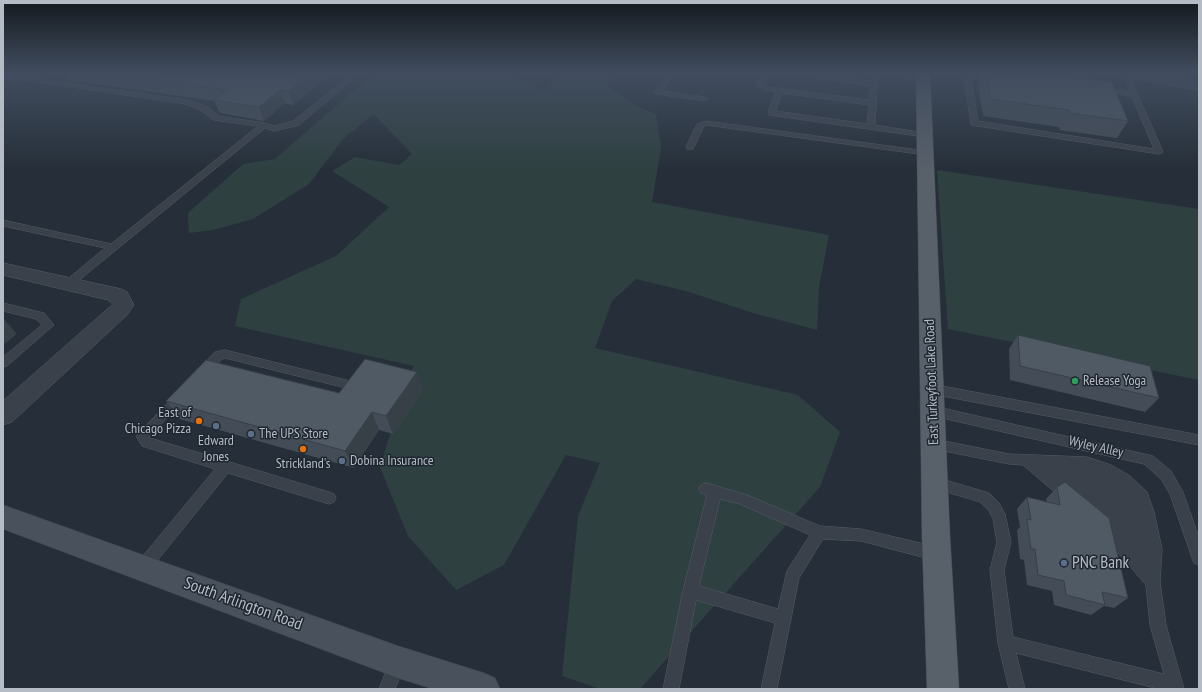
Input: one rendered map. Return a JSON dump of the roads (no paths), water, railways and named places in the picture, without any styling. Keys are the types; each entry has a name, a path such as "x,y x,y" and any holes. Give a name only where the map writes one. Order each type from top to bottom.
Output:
{"main road":[{"name":"East Turkeyfoot Lake Road","path":"925,106 937,554 943,689"},
{"name":"South Arlington Road","path":"3,517 143,567 398,662 484,689"}],"street":[{"path":"3,269 114,294 120,297 124,305 3,415"}],"lane":[{"path":"198,106 205,109 217,118 264,125 274,129 296,123 316,106"},
{"path":"774,106 772,113 871,128 926,144"},
{"path":"871,128 872,106"},
{"path":"971,106 974,123 1159,152 1140,106"},
{"path":"690,147 701,124 706,122 926,144"},
{"path":"68,284 264,125"},
{"path":"3,224 113,247"},
{"path":"3,307 40,316 48,325 3,363"},
{"path":"328,498 146,442 142,436 220,355 225,354 346,384"},
{"path":"933,400 1199,440"},
{"name":"Wyley Alley","path":"933,400 1148,460 1166,475 1176,492 1199,558"},
{"path":"934,444 1009,459 1086,462 1146,512 1155,549 1153,582 1158,625 1175,687 1006,643"},
{"path":"1026,460 1108,529 1153,582"},
{"path":"1047,460 1127,519 1155,549"},
{"path":"1047,460 1129,536 1154,566"},
{"path":"1071,461 1126,507 1151,532"},
{"path":"143,567 225,466"},
{"path":"935,482 984,497 994,507 1000,518 1004,542 997,570 1006,643 1017,689"},
{"path":"671,689 710,490 742,499 819,532 861,535 937,554"},
{"path":"769,689 792,576 819,532"},
{"path":"690,591 784,618"},
{"path":"386,689 398,662"}],"place":[{"name":"Release Yoga","path":"1075,381"},
{"name":"East of Chicago Pizza","path":"199,421"},
{"name":"Edward Jones","path":"216,426"},
{"name":"The UPS Store","path":"251,434"},
{"name":"Strickland's","path":"303,449"},
{"name":"Dobina Insurance","path":"342,461"},
{"name":"PNC Bank","path":"1064,563"}]}
